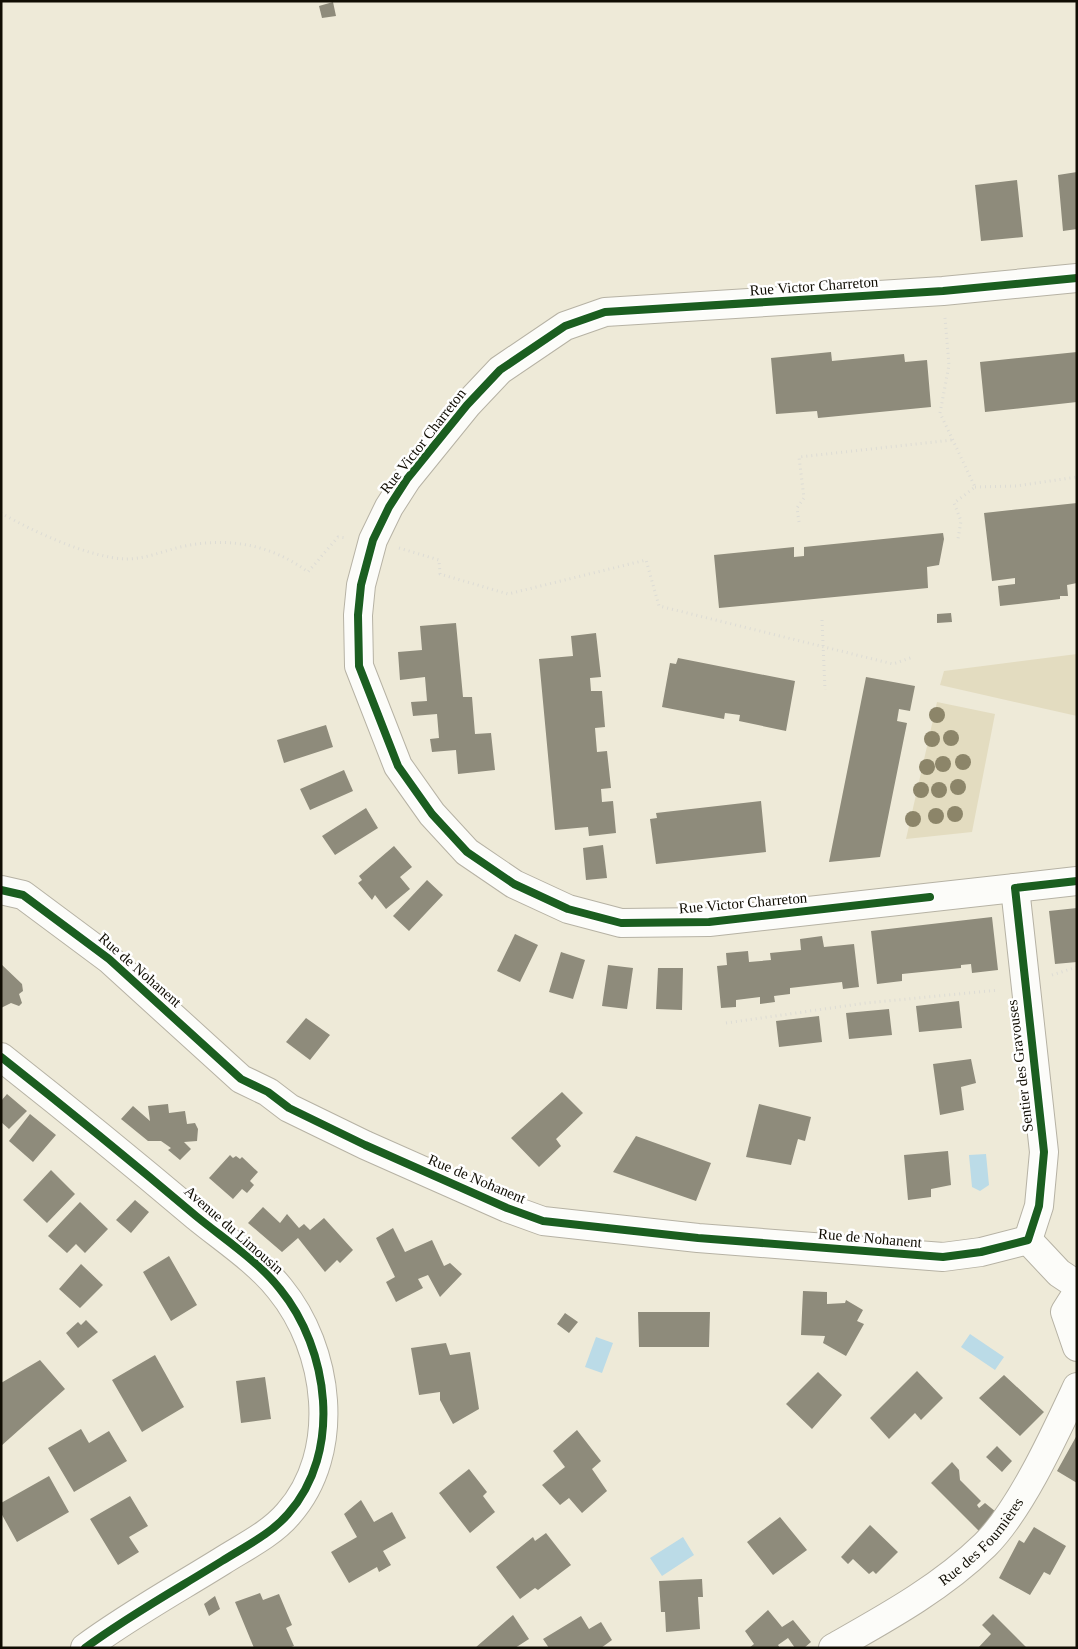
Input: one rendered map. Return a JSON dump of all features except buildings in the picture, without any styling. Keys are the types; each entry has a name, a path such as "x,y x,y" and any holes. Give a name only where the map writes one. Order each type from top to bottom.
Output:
{"street":[{"name":"Rue Victor Charreton","path":"1077,278 943,291 605,312 565,326 500,370 466,405 407,479 373,540 361,586 358,615 359,666 398,766 432,814 467,852 514,884 568,909 621,923 709,922 1077,881"},
{"name":"Sentier des Gravouses","path":"1015,888 1024,986 1044,1152 1039,1206 1028,1240"},
{"name":"Rue de Nohanent","path":"1,890 23,895 109,959 242,1080 268,1092 289,1108 365,1145 507,1208 534,1218 576,1225 698,1238 943,1257 981,1252 1028,1240"},
{"name":"Avenue du Limousin","path":"1,1057 157,1183 279,1288 303,1322 318,1363 320,1377 323,1408 318,1455 302,1494 288,1515 258,1539 85,1648"},
{"path":"1028,1240 1059,1273 1077,1285"},
{"path":"1077,1293 1065,1312 1077,1347"},
{"name":"Rue des Fournières","path":"833,1648 948,1578 986,1544 1011,1512 1056,1432 1077,1387"}],"path":[{"path":"943,291 949,365 940,413 975,487"},
{"path":"798,522 797,508 804,498 799,457 952,440"},
{"path":"958,539 961,521 954,503 975,487 1016,486 1077,477"},
{"path":"1,513 74,548 124,559 147,557 185,546 222,542 259,546 294,561 308,572 338,537 373,540 439,560 440,574 508,594 646,560 659,606 893,664 913,657"},
{"path":"822,620 825,690"},
{"path":"726,1023 866,1003 1024,986 1077,967"}],"shaded area":[{"path":"1077,654 1077,716 940,685 944,671"},
{"path":"937,702 995,714 972,832 906,839"}],"water":[{"path":"986,1154 989,1185 980,1191 972,1187 969,1155"},
{"path":"970,1334 1004,1357 995,1370 961,1347"},
{"path":"596,1337 613,1343 602,1373 585,1367"},
{"path":"683,1537 694,1555 662,1576 650,1558"}],"cycle path":[{"path":"930,897 709,922 621,923 568,909 514,884 467,852 432,814 398,766 359,666 358,615 361,585 373,540 389,507 407,479 467,405 500,370 565,326 605,312 943,291 1077,278"},
{"path":"1,890 23,895 109,959 241,1079 268,1092 289,1108 365,1145 507,1208 543,1221 698,1238 943,1257 981,1252 1028,1240 1039,1206 1044,1152 1015,888 1077,881"},
{"path":"1,1057 262,1269 280,1289 297,1313 310,1341 319,1370 323,1401 323,1431 317,1461 305,1489 288,1514 274,1528 257,1540 135,1614 85,1648"}]}
